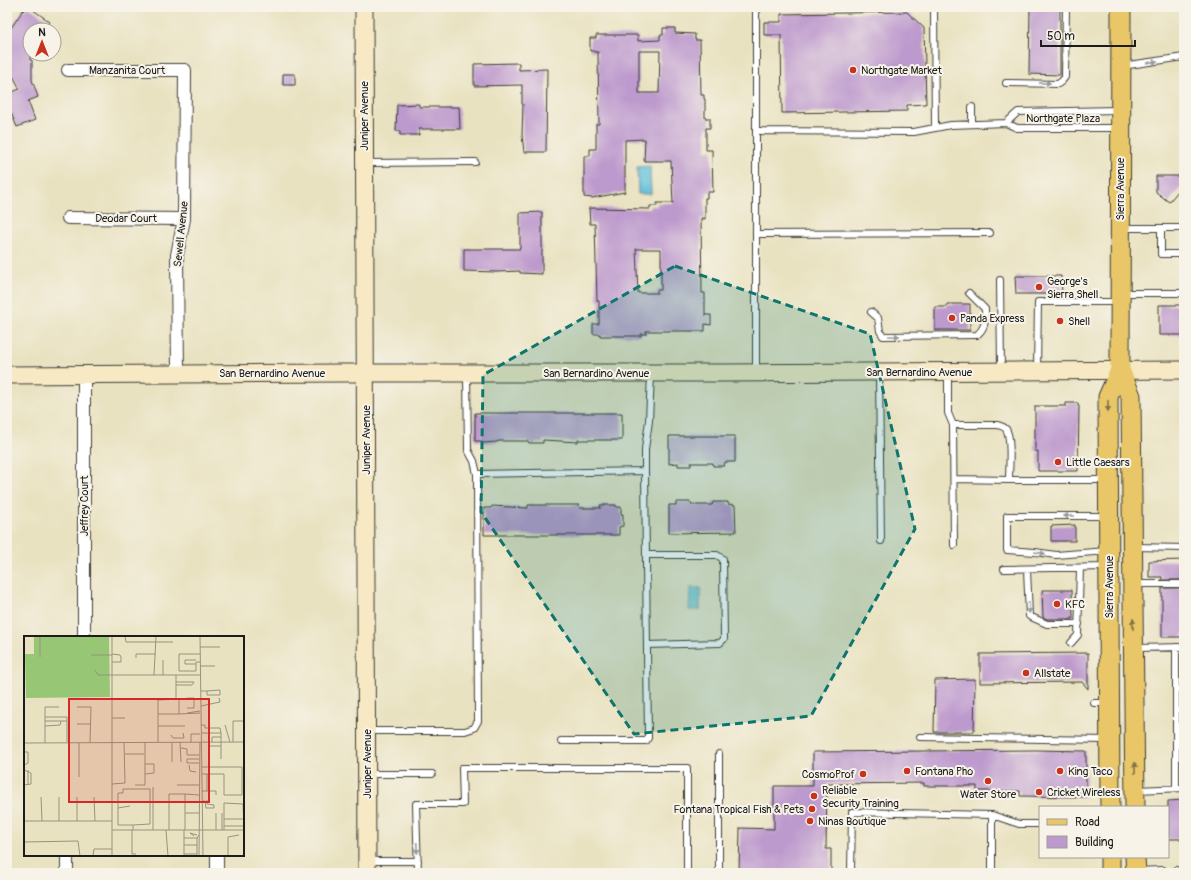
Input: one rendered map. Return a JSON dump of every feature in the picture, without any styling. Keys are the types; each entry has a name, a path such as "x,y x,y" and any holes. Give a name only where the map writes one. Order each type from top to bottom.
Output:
{"main road":[{"name":"Juniper Avenue","path":"364,7 367,867"},
{"name":"Sierra Avenue","path":"1121,7 1120,370 1131,396 1135,798"},
{"name":"Sierra Avenue","path":"1110,806 1109,740 1101,703 1109,657 1108,397 1120,370"},
{"name":"San Bernardino Avenue","path":"7,375 1184,370"},
{"path":"1109,657 1120,692 1120,769 1122,787 1135,798"},
{"path":"1110,858 1110,873"}],"street":[{"name":"Manzanita Court","path":"68,70 186,70"},
{"name":"Sewell Avenue","path":"178,374 177,255 184,219 186,70"},
{"name":"Deodar Court","path":"68,218 184,219"},
{"name":"Jeffrey Court","path":"84,374 84,636"},
{"path":"67,856 67,873"},
{"path":"216,856 217,873"}],"lane":[{"path":"756,373 756,12 760,7"},
{"path":"934,7 935,128"},
{"path":"1006,83 1058,84 1062,81 1065,77 1066,7"},
{"path":"1121,66 1184,57"},
{"path":"972,108 972,124"},
{"name":"Northgate Plaza","path":"1018,112 1120,119 1018,128 1006,123 1018,112"},
{"path":"756,131 914,132 951,125 1006,123"},
{"path":"365,163 475,162"},
{"path":"1120,228 1184,228"},
{"path":"1161,228 1161,254 1184,254"},
{"path":"756,234 990,233"},
{"path":"1000,280 1001,371"},
{"path":"871,312 878,318 880,331 883,336 977,335 983,330 985,322 985,309 969,293"},
{"path":"1037,370 1038,302 1184,293"},
{"path":"948,371 948,413 953,425 954,544"},
{"path":"879,372 881,541"},
{"path":"367,731 465,731 474,728 478,721 477,474 474,461 468,450 467,373"},
{"path":"562,741 646,741 648,738 645,449 649,421 651,373"},
{"path":"953,425 1003,426 1006,429 1009,440 1010,480"},
{"path":"477,474 645,471"},
{"path":"954,479 1108,480"},
{"path":"1108,516 1006,516 1006,550 1108,559"},
{"path":"1133,548 1184,548"},
{"path":"646,555 717,554 723,559 724,639 720,643 647,645"},
{"path":"1004,569 1080,568 1108,559"},
{"path":"1071,643 1078,635 1080,568"},
{"path":"1027,569 1029,616 1047,624 1079,624"},
{"path":"1133,584 1184,584"},
{"path":"1176,647 1176,788"},
{"path":"1133,648 1184,647"},
{"path":"920,738 1109,740"},
{"path":"719,754 719,873"},
{"path":"418,873 416,804 463,804 462,768 686,768 687,873"},
{"path":"366,774 432,774"},
{"path":"1135,798 1176,788 1184,788"},
{"path":"851,873 852,812 992,815 1019,824 1039,824"},
{"path":"992,815 992,873"},
{"path":"367,867 418,861"},
{"path":"1136,867 1163,871"}],"highlighted area":[{"path":"675,266 870,334 915,529 811,716 634,734 481,512 483,375"}],"water":[{"path":"650,166 651,194 638,194 637,167"},
{"path":"690,588 701,588 700,610 689,610"}],"building":[{"path":"27,7 29,7 50,22 22,22 22,62 32,62 32,80 38,97 28,101 35,120 17,127 7,103 7,94 20,89 12,74 7,74 7,34 23,10 24,11"},
{"path":"1030,7 1060,7 1060,75 1029,74"},
{"name":"Northgate Market","path":"907,12 924,28 926,104 907,105 907,111 782,113 781,35 764,35 764,22 781,22 781,14"},
{"path":"663,28 675,28 675,33 695,34 695,40 700,40 701,95 704,95 705,99 705,118 710,118 710,128 706,128 706,150 712,150 713,192 707,192 707,198 705,198 705,219 701,218 702,293 705,293 705,315 711,315 711,325 705,324 705,331 646,331 646,334 641,334 641,336 600,336 600,334 593,334 593,324 599,324 599,301 597,301 595,224 590,224 589,208 650,209 650,206 657,206 657,203 673,203 671,161 644,161 645,139 625,140 625,192 592,198 584,197 584,156 590,156 590,149 596,149 596,124 599,124 598,52 590,51 590,38 596,38 596,35 638,35 638,41 660,40 660,35 663,35","holes":["639,51 660,51 659,93 639,93","636,249 661,249 661,290 657,290 657,293 638,293"]},
{"path":"519,63 519,70 547,69 546,152 524,152 522,135 522,85 474,86 474,64"},
{"path":"283,74 295,74 295,85 283,85"},
{"path":"419,104 419,107 459,107 460,129 419,129 419,135 400,135 400,131 396,131 397,105"},
{"path":"1156,176 1184,176 1184,184 1169,202 1156,192"},
{"path":"542,212 542,274 520,273 520,271 464,271 464,249 520,249 520,213"},
{"name":"George's Sierra Shell","path":"1015,276 1061,276 1062,294 1016,294"},
{"name":"Panda Express","path":"947,304 970,304 970,330 935,330 935,307 947,307"},
{"path":"1159,305 1184,305 1184,335 1159,335"},
{"path":"1066,403 1078,403 1079,406 1078,471 1038,471 1038,451 1035,451 1035,406 1066,406"},
{"path":"475,413 622,413 622,440 578,440 578,442 543,440 543,443 529,443 528,441 498,441 482,443 482,441 475,441"},
{"path":"669,436 735,436 735,462 725,462 724,466 713,466 713,463 691,463 691,466 678,466 678,463 669,464"},
{"path":"676,502 691,502 692,505 712,505 713,502 728,502 728,504 735,505 736,532 669,533 669,505 676,505"},
{"path":"528,505 579,505 580,508 601,508 600,505 616,505 616,507 621,507 621,514 623,514 623,526 619,527 619,535 484,535 484,508 491,508 492,506 528,508"},
{"path":"1075,525 1075,541 1051,541 1051,526"},
{"path":"1184,560 1184,580 1162,580 1162,577 1149,577 1149,561"},
{"path":"1162,588 1184,588 1184,637 1162,637"},
{"name":"KFC","path":"1042,590 1072,590 1073,619 1047,619 1043,617"},
{"path":"1088,653 1088,689 1082,682 980,683 980,654"},
{"path":"975,679 974,732 934,732 935,680"},
{"path":"1086,751 1086,797 1020,796 1020,791 977,791 977,786 924,786 924,783 827,784 826,849 831,849 831,873 739,873 740,828 774,829 774,786 813,786 813,752"},
{"path":"1184,800 1184,839 1169,839 1168,801"}],"place":[{"name":"Northgate Market","path":"853,70"},
{"name":"George's Sierra Shell","path":"1039,287"},
{"name":"Panda Express","path":"952,318"},
{"name":"Shell","path":"1060,321"},
{"name":"Little Caesars","path":"1058,462"},
{"name":"KFC","path":"1057,604"},
{"name":"Allstate","path":"1026,673"},
{"name":"Fontana Pho","path":"907,771"},
{"name":"King Taco","path":"1060,771"},
{"name":"CosmoProf","path":"863,774"},
{"name":"Water Store","path":"988,781"},
{"name":"Cricket Wireless","path":"1039,792"},
{"name":"Reliable Security Training","path":"814,796"},
{"name":"Fontana Tropical Fish & Pets","path":"812,809"},
{"name":"Ninas Boutique","path":"810,821"}]}
